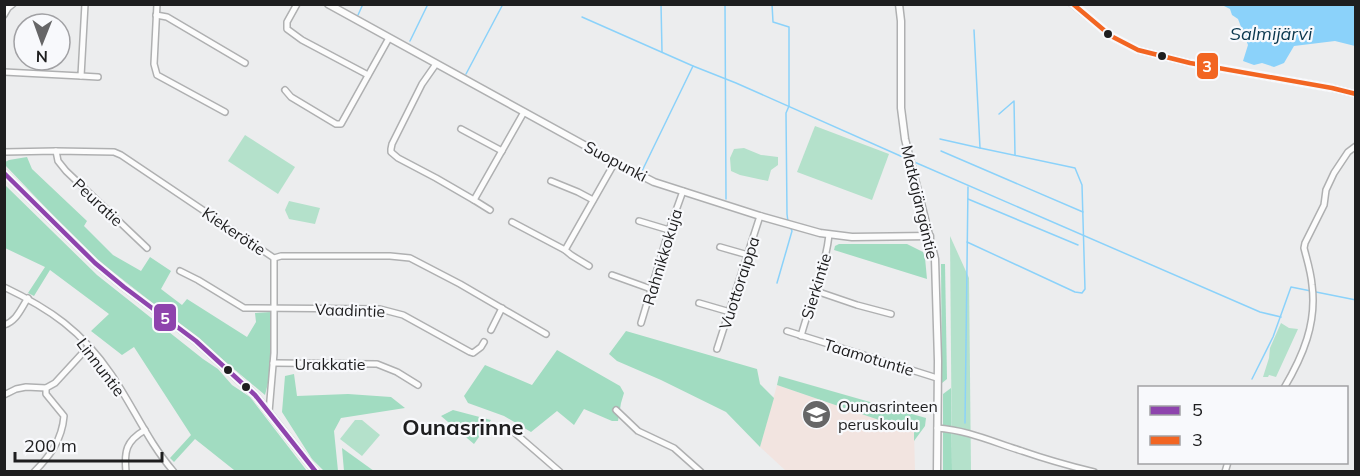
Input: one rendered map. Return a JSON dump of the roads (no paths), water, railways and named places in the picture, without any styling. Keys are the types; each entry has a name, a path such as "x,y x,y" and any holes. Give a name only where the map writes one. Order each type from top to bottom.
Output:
{"street":[{"path":"4,15 13,4"},
{"path":"81,76 85,4"},
{"path":"157,4 154,64 157,75 225,112"},
{"path":"297,4 287,22 287,29 302,40 368,75"},
{"name":"Suopunki","path":"328,4 654,182 760,216 830,235 930,236"},
{"name":"Matkajängäntie","path":"899,4 901,108 905,139 935,259 937,471"},
{"path":"1072,4 1111,36 1138,50 1190,63 1356,94"},
{"path":"156,15 167,17 244,63"},
{"path":"285,90 291,97 339,125 344,120 389,38"},
{"path":"436,64 422,84 392,144 391,152 490,210"},
{"path":"4,72 98,77"},
{"path":"474,200 524,112"},
{"path":"461,129 502,151"},
{"path":"1285,386 1306,345 1313,319 1313,291 1304,248 1305,243 1324,205 1326,190 1334,173 1348,152 1356,146"},
{"name":"Peuratie","path":"56,151 58,160 66,171 147,248"},
{"name":"Kiekerötie","path":"4,152 114,152 274,258 281,256 405,257 416,260 546,334"},
{"path":"565,250 615,162"},
{"path":"4,173 95,263 211,354 255,395 316,471"},
{"path":"551,181 593,200"},
{"name":"Rahnikkokuja","path":"641,323 669,230 684,191"},
{"name":"Vuottoraippa","path":"717,349 760,216"},
{"path":"639,221 669,230"},
{"path":"512,222 565,250 589,266"},
{"name":"Sierkintie","path":"801,336 816,291 830,235"},
{"path":"720,247 748,255"},
{"path":"269,412 273,363 274,258"},
{"path":"180,271 244,308 274,309"},
{"path":"612,275 651,289"},
{"name":"Linnuntie","path":"4,287 44,307 70,327 89,346 111,374 145,430 174,471"},
{"path":"816,291 891,314"},
{"path":"4,325 15,319 28,298"},
{"path":"699,303 730,312"},
{"path":"491,330 502,308"},
{"name":"Vaadintie","path":"274,309 380,309 403,315 473,353 484,342"},
{"name":"Taamotuntie","path":"787,332 937,378"},
{"path":"4,395 16,389 46,388 55,383 89,346"},
{"name":"Urakkatie","path":"273,363 377,364 397,372 418,385"},
{"path":"34,471 50,456 64,421 59,408 46,394 46,388"},
{"path":"616,410 638,431 674,448 701,471"},
{"path":"508,427 560,471"},
{"path":"937,428 955,429 1091,471"},
{"path":"126,471 124,456 127,446 145,430"}],"water":[{"name":"Salmijärvi","path":"1222,5 1355,5 1355,46 1335,41 1294,46 1284,63 1274,67 1262,63 1254,65 1243,61 1248,45 1238,19 1232,15 1230,9"}],"waterway":[{"path":"358,15 363,4"},
{"path":"410,41 428,4"},
{"path":"466,74 503,4"},
{"path":"661,4 662,52"},
{"path":"725,4 726,199"},
{"path":"772,4 773,22 789,27 789,106 786,113 788,222"},
{"path":"582,17 905,158"},
{"path":"967,242 1075,292 1082,293 1085,289 1082,185 1075,168 980,148 974,30"},
{"path":"642,171 693,66"},
{"path":"999,114 1014,101 1015,155"},
{"path":"940,139 980,148"},
{"path":"941,151 1083,212"},
{"path":"912,161 1260,312 1281,317"},
{"path":"965,423 968,187"},
{"path":"968,199 1078,245"},
{"path":"777,283 792,231 790,226"},
{"path":"1252,379 1273,337 1291,287 1356,300"}],"place":[{"name":"Ounasrinteen peruskoulu","path":"817,415"}],"district":[{"name":"Ounasrinne","path":"463,427"}]}
